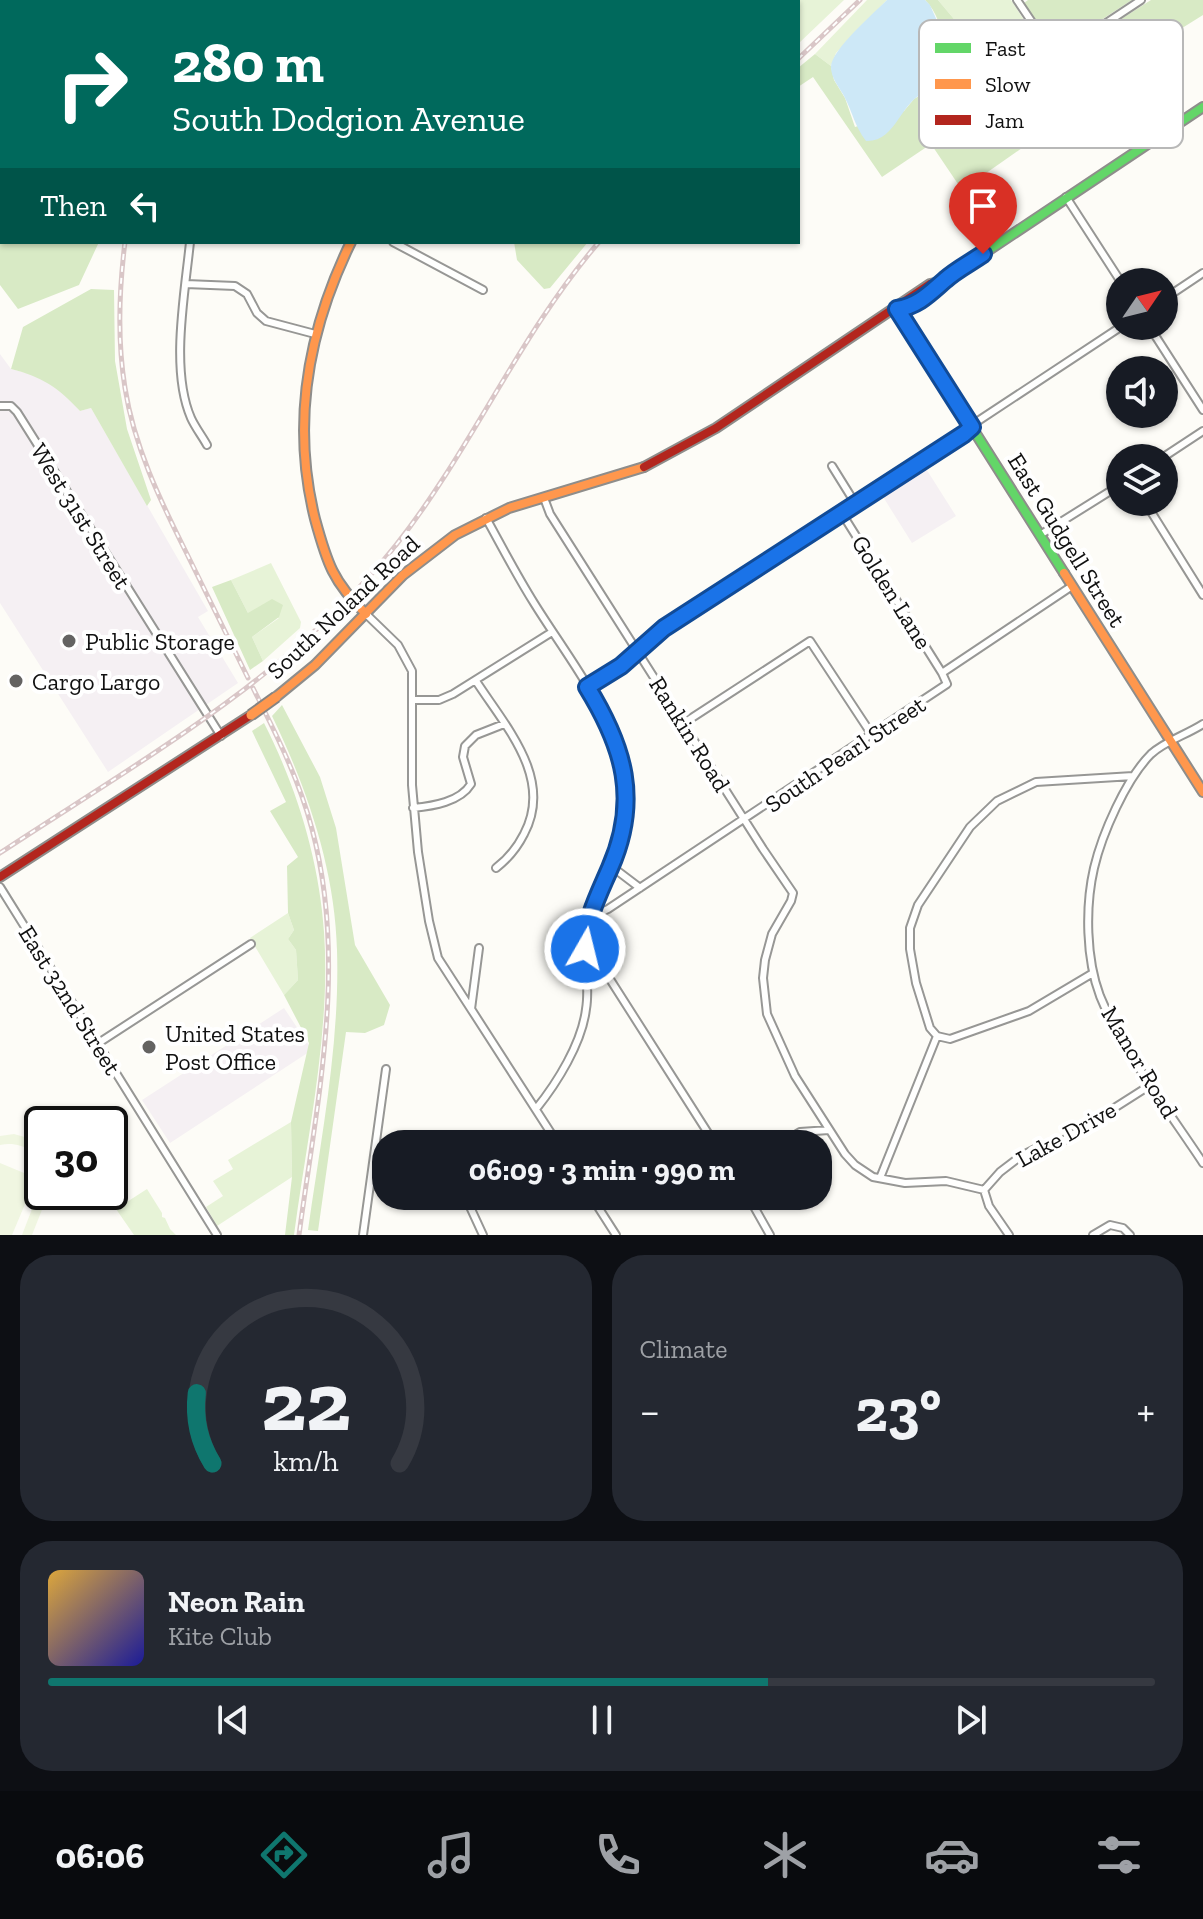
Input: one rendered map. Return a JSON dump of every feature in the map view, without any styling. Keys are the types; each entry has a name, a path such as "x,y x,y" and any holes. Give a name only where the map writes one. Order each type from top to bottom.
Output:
{"main road":[{"name":"South Noland Road","path":"1183,120 1203,107"},
{"name":"South Noland Road","path":"0,877 221,736 276,697 315,665 426,555 455,535 486,518 635,471 680,449 897,309 909,307 931,293 944,281 1141,148"},
{"path":"350,244 332,282 306,372 303,408 305,470 326,555 339,586 366,614"},
{"name":"East Gudgell Street","path":"897,309 1203,792"}],"street":[{"path":"1017,0 1030,20"},
{"path":"1111,20 1141,0"},
{"path":"1066,197 1112,268"},
{"path":"190,244 181,349 184,394 191,418 207,445"},
{"path":"397,244 483,290"},
{"path":"1178,290 1203,273"},
{"path":"186,284 235,286 247,294 257,313 266,321 315,334"},
{"path":"587,687 621,666 664,628 964,434 1106,337"},
{"path":"1158,340 1203,410"},
{"name":"West 31st Street","path":"1,406 11,406 17,412 221,736"},
{"path":"1178,447 1203,431"},
{"path":"832,466 855,503"},
{"path":"1040,535 1106,494"},
{"name":"Rankin Road","path":"544,498 550,514 793,893"},
{"name":"Golden Lane","path":"841,512 942,673"},
{"path":"1154,516 1203,595"},
{"path":"486,518 519,580 604,716 625,772 625,820 611,866 589,918 585,940 587,1008 579,1034 555,1085 536,1109"},
{"name":"South Pearl Street","path":"589,918 640,889 942,689 947,681 942,673 1072,586"},
{"path":"366,614 398,645 409,663 413,700 413,808 434,947 445,972 549,1130"},
{"path":"413,700 439,700 476,681 552,632"},
{"path":"684,723 810,641 872,735"},
{"path":"476,681 531,772 534,806 530,822 514,852 496,868"},
{"path":"413,808 449,800 466,792 471,784 463,757 465,746 476,735 504,724"},
{"name":"Manor Road","path":"1203,724 1179,739 1170,740 1149,757 1133,776 1111,820 1094,868 1090,923 1093,973 1107,1011 1203,1163"},
{"path":"1093,973 1029,1011 950,1039 937,1036 930,1028 916,983 910,928 918,905 970,827 997,801 1036,782 1133,776"},
{"path":"611,866 640,889"},
{"name":"East 32nd Street","path":"0,887 217,1235"},
{"path":"803,892 793,893 772,934 763,975 764,996 771,1027 795,1076 829,1130"},
{"path":"585,940 706,1130"},
{"path":"97,1044 251,944"},
{"path":"471,1009 479,948"},
{"path":"587,984 609,975"},
{"path":"880,1178 937,1036"},
{"path":"377,1130 386,1069"},
{"name":"Lake Drive","path":"984,1190 1000,1172 1021,1156 1064,1140 1152,1084"},
{"path":"832,1134 855,1165 880,1178 905,1183 946,1181 984,1190 989,1206 1009,1235"},
{"path":"363,1235 372,1167"},
{"path":"473,1210 483,1235"},
{"path":"600,1210 616,1235"},
{"path":"756,1210 770,1235"},
{"path":"1093,1235 1110,1225 1123,1228 1130,1235"}],"shaded area":[{"path":"0,354 11,369 34,375 61,390 80,411 91,408 208,611 198,617 238,683 108,772 0,603"},
{"path":"923,464 956,516 912,543 880,492"},
{"path":"284,1008 312,1050 170,1143 142,1100"}],"green space":[{"path":"800,0 844,0 800,42"},
{"path":"867,0 887,0 836,53 831,66 815,54"},
{"path":"925,0 938,0 955,20 938,20"},
{"path":"938,0 1011,0 1024,20 955,20"},
{"path":"1028,0 1132,0 1101,20 1036,20 1024,3"},
{"path":"1151,0 1203,0 1203,15 1183,28 1183,20 1120,20"},
{"path":"815,54 831,66 855,127 904,111 919,96 919,148 925,148 882,177 813,77 800,86 800,66"},
{"path":"934,148 1022,148 962,190"},
{"path":"0,244 98,244 79,285 18,309 0,285"},
{"path":"514,244 586,244 550,288 544,289 517,260"},
{"path":"91,289 114,290 115,361 127,429 151,500 147,506 91,408 80,411 49,384 11,369 23,327"},
{"path":"271,563 301,622 300,628 263,661 252,637 279,618 248,613 231,580"},
{"path":"231,580 248,613 272,599 283,605 279,617 252,637 263,661 250,670 212,587"},
{"path":"282,705 320,777 336,828 355,945 390,1005 384,1025 365,1033 346,1032 318,1231 308,1230 333,1056 337,985 335,920 317,830 297,772 272,716"},
{"path":"264,723 287,773 312,851 324,932 321,1046 294,1235 285,1235 292,1177 291,1122 309,1043 284,995 298,980 296,950 288,939 294,930 288,913 287,866 298,857 270,811 286,802 252,731"},
{"path":"288,913 294,930 288,939 296,950 298,980 284,995 250,938"},
{"path":"291,1122 292,1177 217,1226 206,1207 223,1196 213,1181 233,1169 228,1160"},
{"path":"14,1134 24,1137 24,1147 0,1145 0,1136"},
{"path":"0,1163 24,1173 24,1206 12,1235 0,1235"},
{"path":"147,1189 176,1235 134,1235 117,1210 128,1210 128,1201"},
{"path":"32,1210 42,1210 32,1235 22,1235"}],"water":[{"path":"887,0 925,0 937,20 919,20 919,95 885,135 866,141 834,79 831,67 838,51"}],"railway":[{"path":"800,57 860,0"},
{"path":"125,244 120,333 129,410 149,472 167,513 248,678"},
{"path":"0,853 211,714 310,636 355,592 423,508 544,315 597,244"},
{"path":"253,688 307,810 323,880 328,930 326,1032 299,1235"}],"traffic: fast":[{"path":"1183,120 1203,107"},
{"path":"897,309 918,302 947,278 1142,148"},
{"path":"897,309 1064,573"}],"traffic: slow":[{"path":"350,244 336,275 314,343 308,378 304,448 315,519 328,560 346,592 366,614"},
{"path":"276,697 315,665 403,575 455,535 509,508 644,467"},
{"path":"1064,573 1203,792"},
{"path":"251,715 276,697"}],"traffic: jam":[{"path":"644,467 716,428 930,284 944,281"},
{"path":"0,877 251,715"}],"place":[{"name":"Public Storage","path":"69,641"},
{"name":"Cargo Largo","path":"16,681"},
{"name":"United States Post Office","path":"149,1047"}],"route":[{"path":"585,949 590,909 619,843 627,796 619,750 587,687 621,666 664,628 972,427 897,309 909,307 931,293 983,254"}]}
